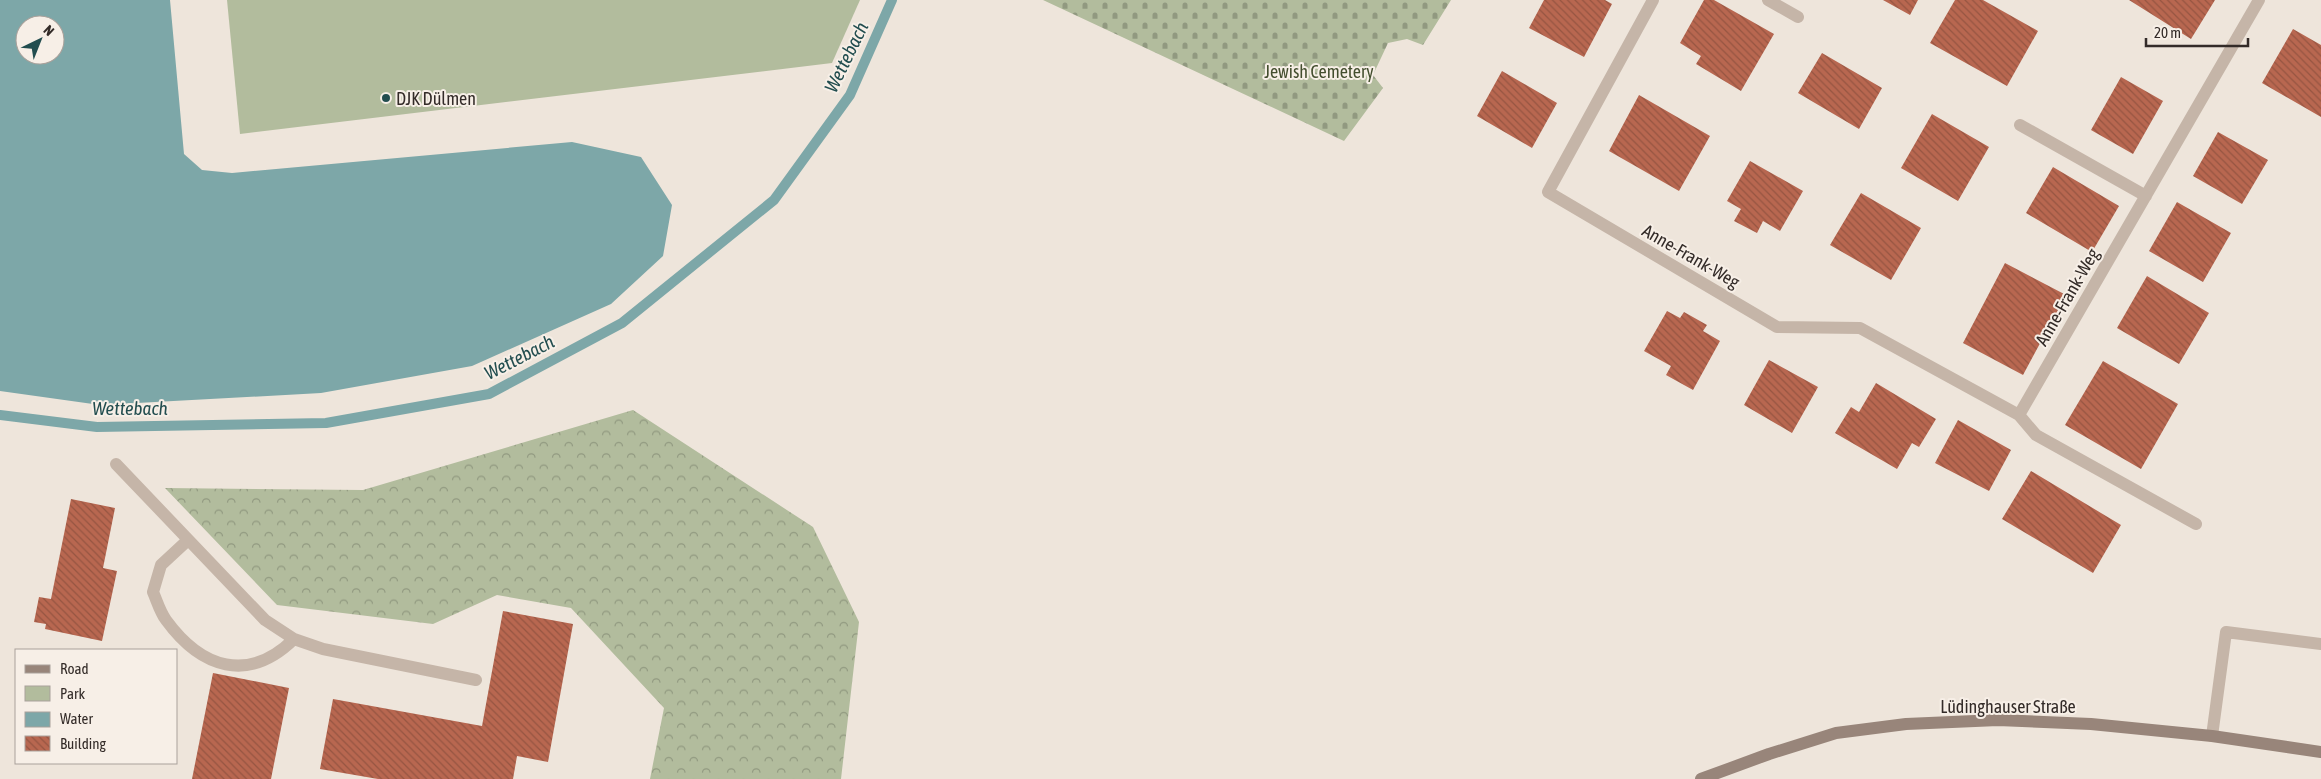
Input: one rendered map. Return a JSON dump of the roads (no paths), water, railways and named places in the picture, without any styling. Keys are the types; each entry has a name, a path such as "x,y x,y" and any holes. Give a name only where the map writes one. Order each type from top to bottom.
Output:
{"street":[{"name":"Anne-Frank-Weg","path":"1653,0 1548,192 1777,327 1860,328 2019,415 2036,435 2196,524"},
{"path":"1768,0 1798,17"},
{"name":"Anne-Frank-Weg","path":"2019,415 2259,0"},
{"path":"2020,125 2146,196"},
{"path":"116,464 265,620 294,639 323,649 476,680"},
{"path":"188,540 161,565 153,592 165,618 186,643 210,661 236,666 266,661 282,651 294,639"},
{"path":"2212,736 2226,632 2321,644"},
{"name":"Lüdinghauser Straße","path":"1701,779 1769,754 1836,733 1906,724 1998,720 2091,724 2212,736 2321,752"}],"water":[{"path":"0,0 170,0 184,154 202,170 232,173 572,142 641,157 672,205 663,256 611,304 472,366 321,393 100,405 0,391"}],"waterway":[{"name":"Wettebach","path":"0,415 97,427 326,423 489,394 622,323 774,200 850,95 892,0"}],"place":[{"name":"DJK Dülmen","path":"386,98"}],"park label":[{"name":"Jewish Cemetery","path":"1319,71"}]}
